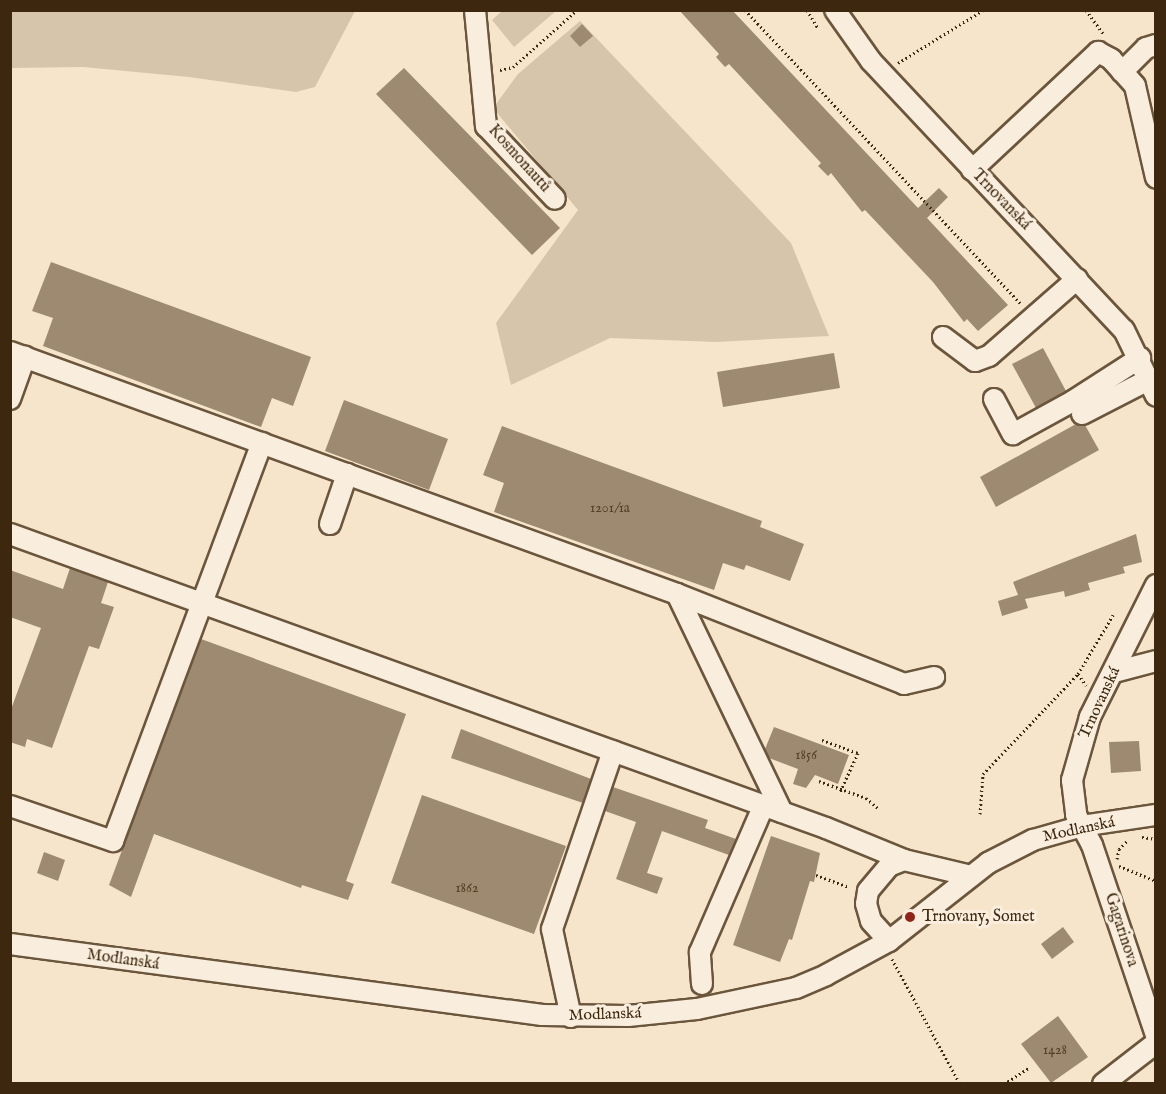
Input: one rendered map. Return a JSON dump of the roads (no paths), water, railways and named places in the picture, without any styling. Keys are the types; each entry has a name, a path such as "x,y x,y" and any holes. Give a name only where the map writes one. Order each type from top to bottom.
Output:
{"street":[{"name":"Kosmonautů","path":"475,10 486,126 555,199"},
{"name":"Trnovanská","path":"835,10 882,72 1124,330 1153,387"},
{"path":"1122,72 1146,48 1155,45"},
{"path":"972,170 1098,52 1135,86 1155,178"},
{"path":"943,337 975,361 989,356 1077,279"},
{"path":"10,399 18,354 677,594 904,684 934,677"},
{"path":"994,399 1013,434 1073,401 1140,358"},
{"path":"1082,414 1153,387"},
{"path":"10,806 113,842 200,603 262,443"},
{"path":"330,524 347,474"},
{"path":"10,534 773,809 904,860 971,876"},
{"name":"Trnovanská","path":"1082,826 1072,802 1076,755 1090,717 1155,585"},
{"path":"677,594 773,809"},
{"path":"1114,672 1155,661"},
{"path":"571,1017 552,929 613,751"},
{"path":"702,984 700,952 773,809"},
{"name":"Modlanská","path":"10,944 510,1012 571,1017 650,1014 740,1002 796,988 886,943 971,876 1027,842 1082,826 1155,816"},
{"name":"Gagarinova","path":"1082,826 1110,868 1155,1035"},
{"path":"886,943 871,921 868,891 889,866 904,860"},
{"path":"1103,1083 1155,1043"}],"place":[{"name":"Trnovany, Somet","path":"910,917"}]}
